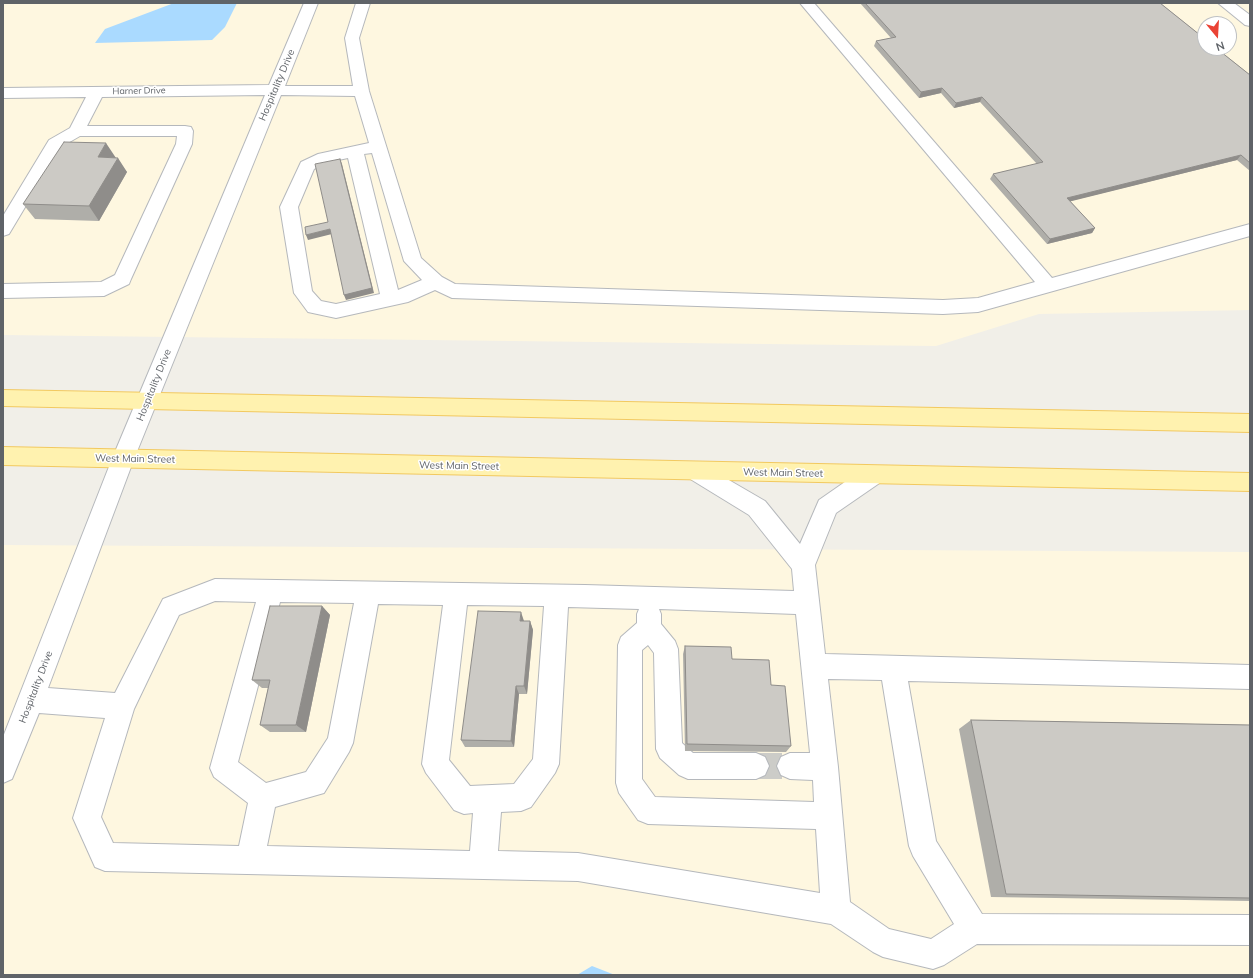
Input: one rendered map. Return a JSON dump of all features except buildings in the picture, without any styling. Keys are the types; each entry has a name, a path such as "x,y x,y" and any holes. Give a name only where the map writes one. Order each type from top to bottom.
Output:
{"main road":[{"path":"3,398 1250,423"},
{"name":"West Main Street","path":"3,456 1250,482"}],"street":[{"name":"Hospitality Drive","path":"3,770 123,459 311,3"},
{"path":"363,3 352,38 362,91 413,261 435,282 452,291 943,307 978,305 1250,230"},
{"path":"807,3 1048,285"},
{"path":"1225,3 1250,22"},
{"name":"Harner Drive","path":"3,93 275,90 362,91"},
{"path":"77,131 96,92"},
{"path":"3,230 55,144 77,131 184,130 184,144 122,278 104,289 3,291"},
{"path":"378,146 324,158 307,166 289,207 303,293 315,307 336,311 408,295 435,282"},
{"path":"355,151 391,299"},
{"path":"695,471 757,508 803,565"},
{"path":"836,910 825,767 803,565 827,507 874,475"},
{"path":"807,604 650,598 215,590 171,607 122,706 87,818 105,857 578,867 836,910 883,942 933,954 974,929 1250,930"},
{"path":"263,797 223,768 271,590"},
{"path":"263,797 314,783 340,743 368,593"},
{"path":"456,594 435,764 464,800 521,797 546,764 557,596"},
{"path":"650,598 649,628 666,648 669,749 688,766 756,766"},
{"path":"649,628 630,645 629,783 648,810 829,816"},
{"path":"813,666 1250,677"},
{"path":"893,668 923,846 974,929"},
{"path":"31,700 122,706"},
{"path":"790,766 825,767"},
{"path":"250,860 263,797"},
{"path":"483,865 488,799"}],"shaded area":[{"path":"3,3 1250,3 1250,310 1039,314 936,346 3,335"},
{"path":"3,545 1250,552 1250,975 3,975"}],"water":[{"path":"174,3 237,3 225,27 212,40 95,43 105,29"},
{"path":"592,966 615,975 577,975"}],"tunnel":[{"path":"756,766 790,766"}]}
